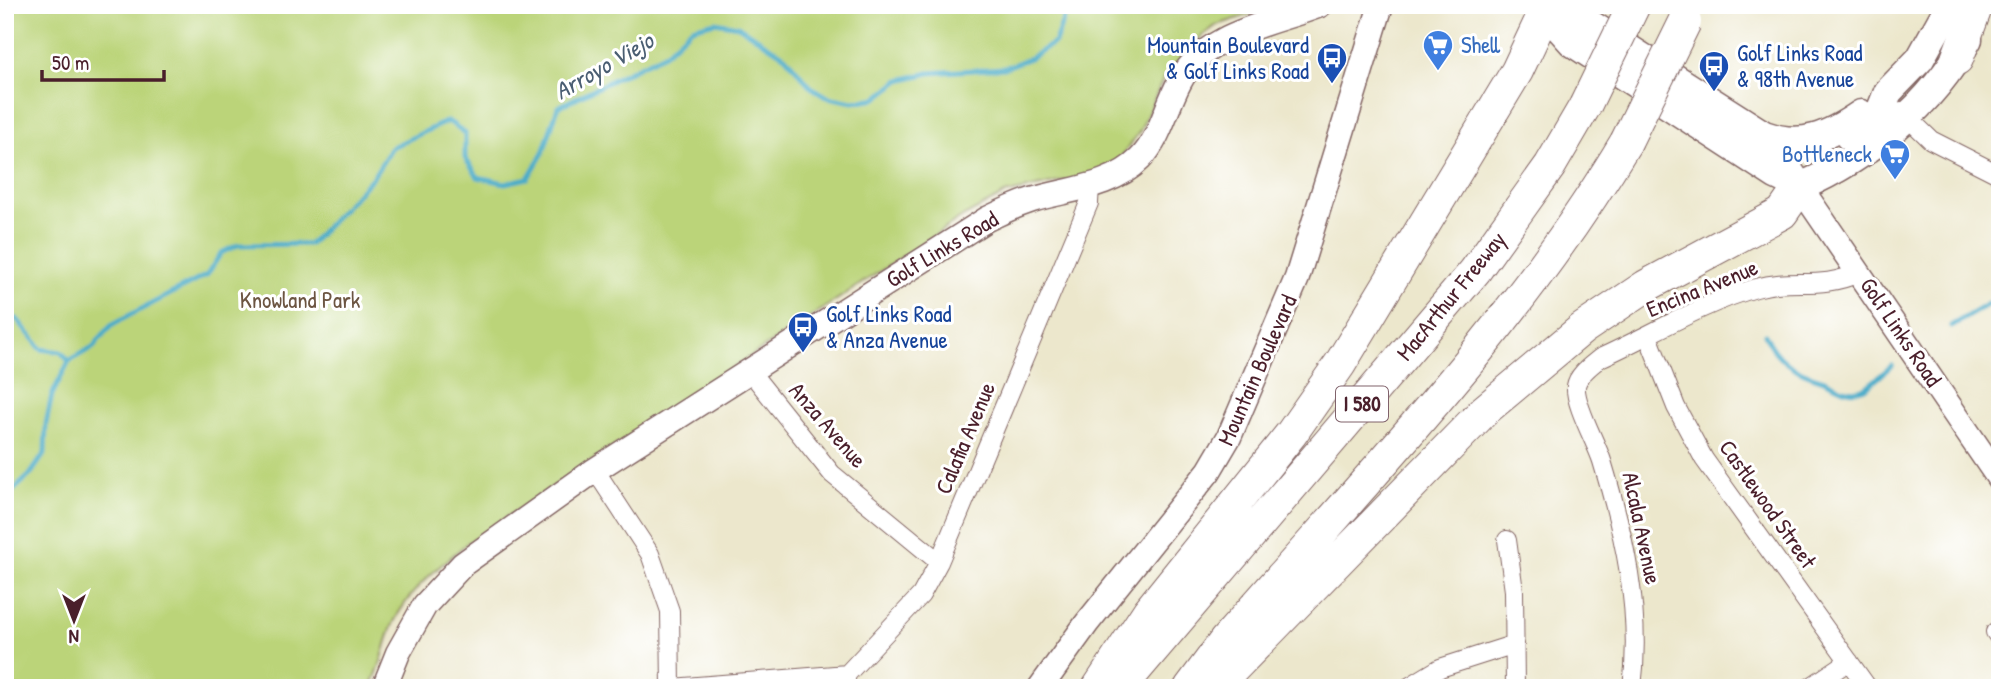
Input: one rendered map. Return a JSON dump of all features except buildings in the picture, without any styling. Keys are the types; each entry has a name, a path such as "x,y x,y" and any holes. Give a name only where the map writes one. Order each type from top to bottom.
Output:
{"highway":[{"name":"MacArthur Freeway","path":"1120,688 1475,271 1550,166 1585,106 1634,5"},
{"path":"1957,59 1977,5"},
{"path":"1098,688 1132,632 1291,434 1340,364 1517,71 1542,7"},
{"name":"I 580","path":"1190,688 1225,641 1515,305 1593,198 1626,142 1688,14"},
{"path":"1213,688 1485,410 1582,329 1646,286 1782,214 1800,187"}],"main road":[{"name":"Golf Links Road","path":"384,688 398,653 425,605 463,564 595,470 987,219 1029,201 1118,176 1141,158 1154,139 1180,80 1203,53 1236,34 1320,5"},
{"name":"Mountain Boulevard","path":"1040,688 1087,623 1209,471 1229,437 1297,278 1381,5"},
{"path":"1764,135 1795,143 1818,139 1839,129 1888,92 1920,59 1950,5"},
{"path":"1800,187 1829,174 1907,118 1928,97 1957,59 1986,5"},
{"name":"Golf Links Road","path":"1542,7 1582,19 1764,135 1861,272 2000,480"},
{"name":"Golf Links Road","path":"1542,7 1572,42 1776,175 1800,187"},
{"path":"1800,187 1823,156 1878,117 1888,92"}],"street":[{"path":"1888,92 1907,118 1931,140 2000,175"},
{"name":"Calafia Avenue","path":"846,681 921,595 939,562 1089,203 1090,185"},
{"name":"Encina Avenue","path":"1576,384 1586,370 1600,358 1757,288 1831,283 1861,272"},
{"name":"Castlewood Street","path":"1648,336 1676,407 1704,459 1868,688"},
{"name":"Anza Avenue","path":"749,370 832,474 939,562"},
{"name":"Alcala Avenue","path":"1576,384 1578,401 1594,436 1618,515 1632,589 1632,688"},
{"path":"595,470 650,554 670,611 671,688 846,681"},
{"path":"1507,540 1515,644 1515,688"},
{"path":"1407,688 1440,668 1515,644"},
{"path":"1809,688 1849,660"}],"green space":[{"name":"Knowland Park","path":"5,5 1281,5 1217,25 1202,36 1164,77 1140,131 1118,161 1099,173 1005,194 964,216 467,543 409,598 394,622 370,688 5,688"}],"waterway":[{"name":"Arroyo Viejo","path":"5,498 30,475 45,453 46,424 52,395 69,361 93,347 111,325 207,275 221,253 238,245 310,244 373,177 392,147 448,121 465,133 465,158 478,177 505,183 528,178 543,153 558,107 664,54 692,28 715,22 738,26 785,56 811,87 828,97 853,102 877,98 900,80 929,73 1004,68 1030,58 1055,42 1065,15 1079,5"},
{"name":"Arroyo Viejo","path":"1951,326 2000,297"},
{"path":"5,314 17,319 41,349 61,352 69,361"},
{"name":"Arroyo Viejo","path":"1765,334 1787,364 1845,390 1866,387 1892,366"}],"place":[{"name":"Shell","path":"1438,72"},
{"name":"Mountain Boulevard & Golf Links Road","path":"1332,85"},
{"name":"Golf Links Road & 98th Avenue","path":"1714,93"},
{"name":"Bottleneck","path":"1895,181"},
{"name":"Golf Links Road & Anza Avenue","path":"803,354"}]}
